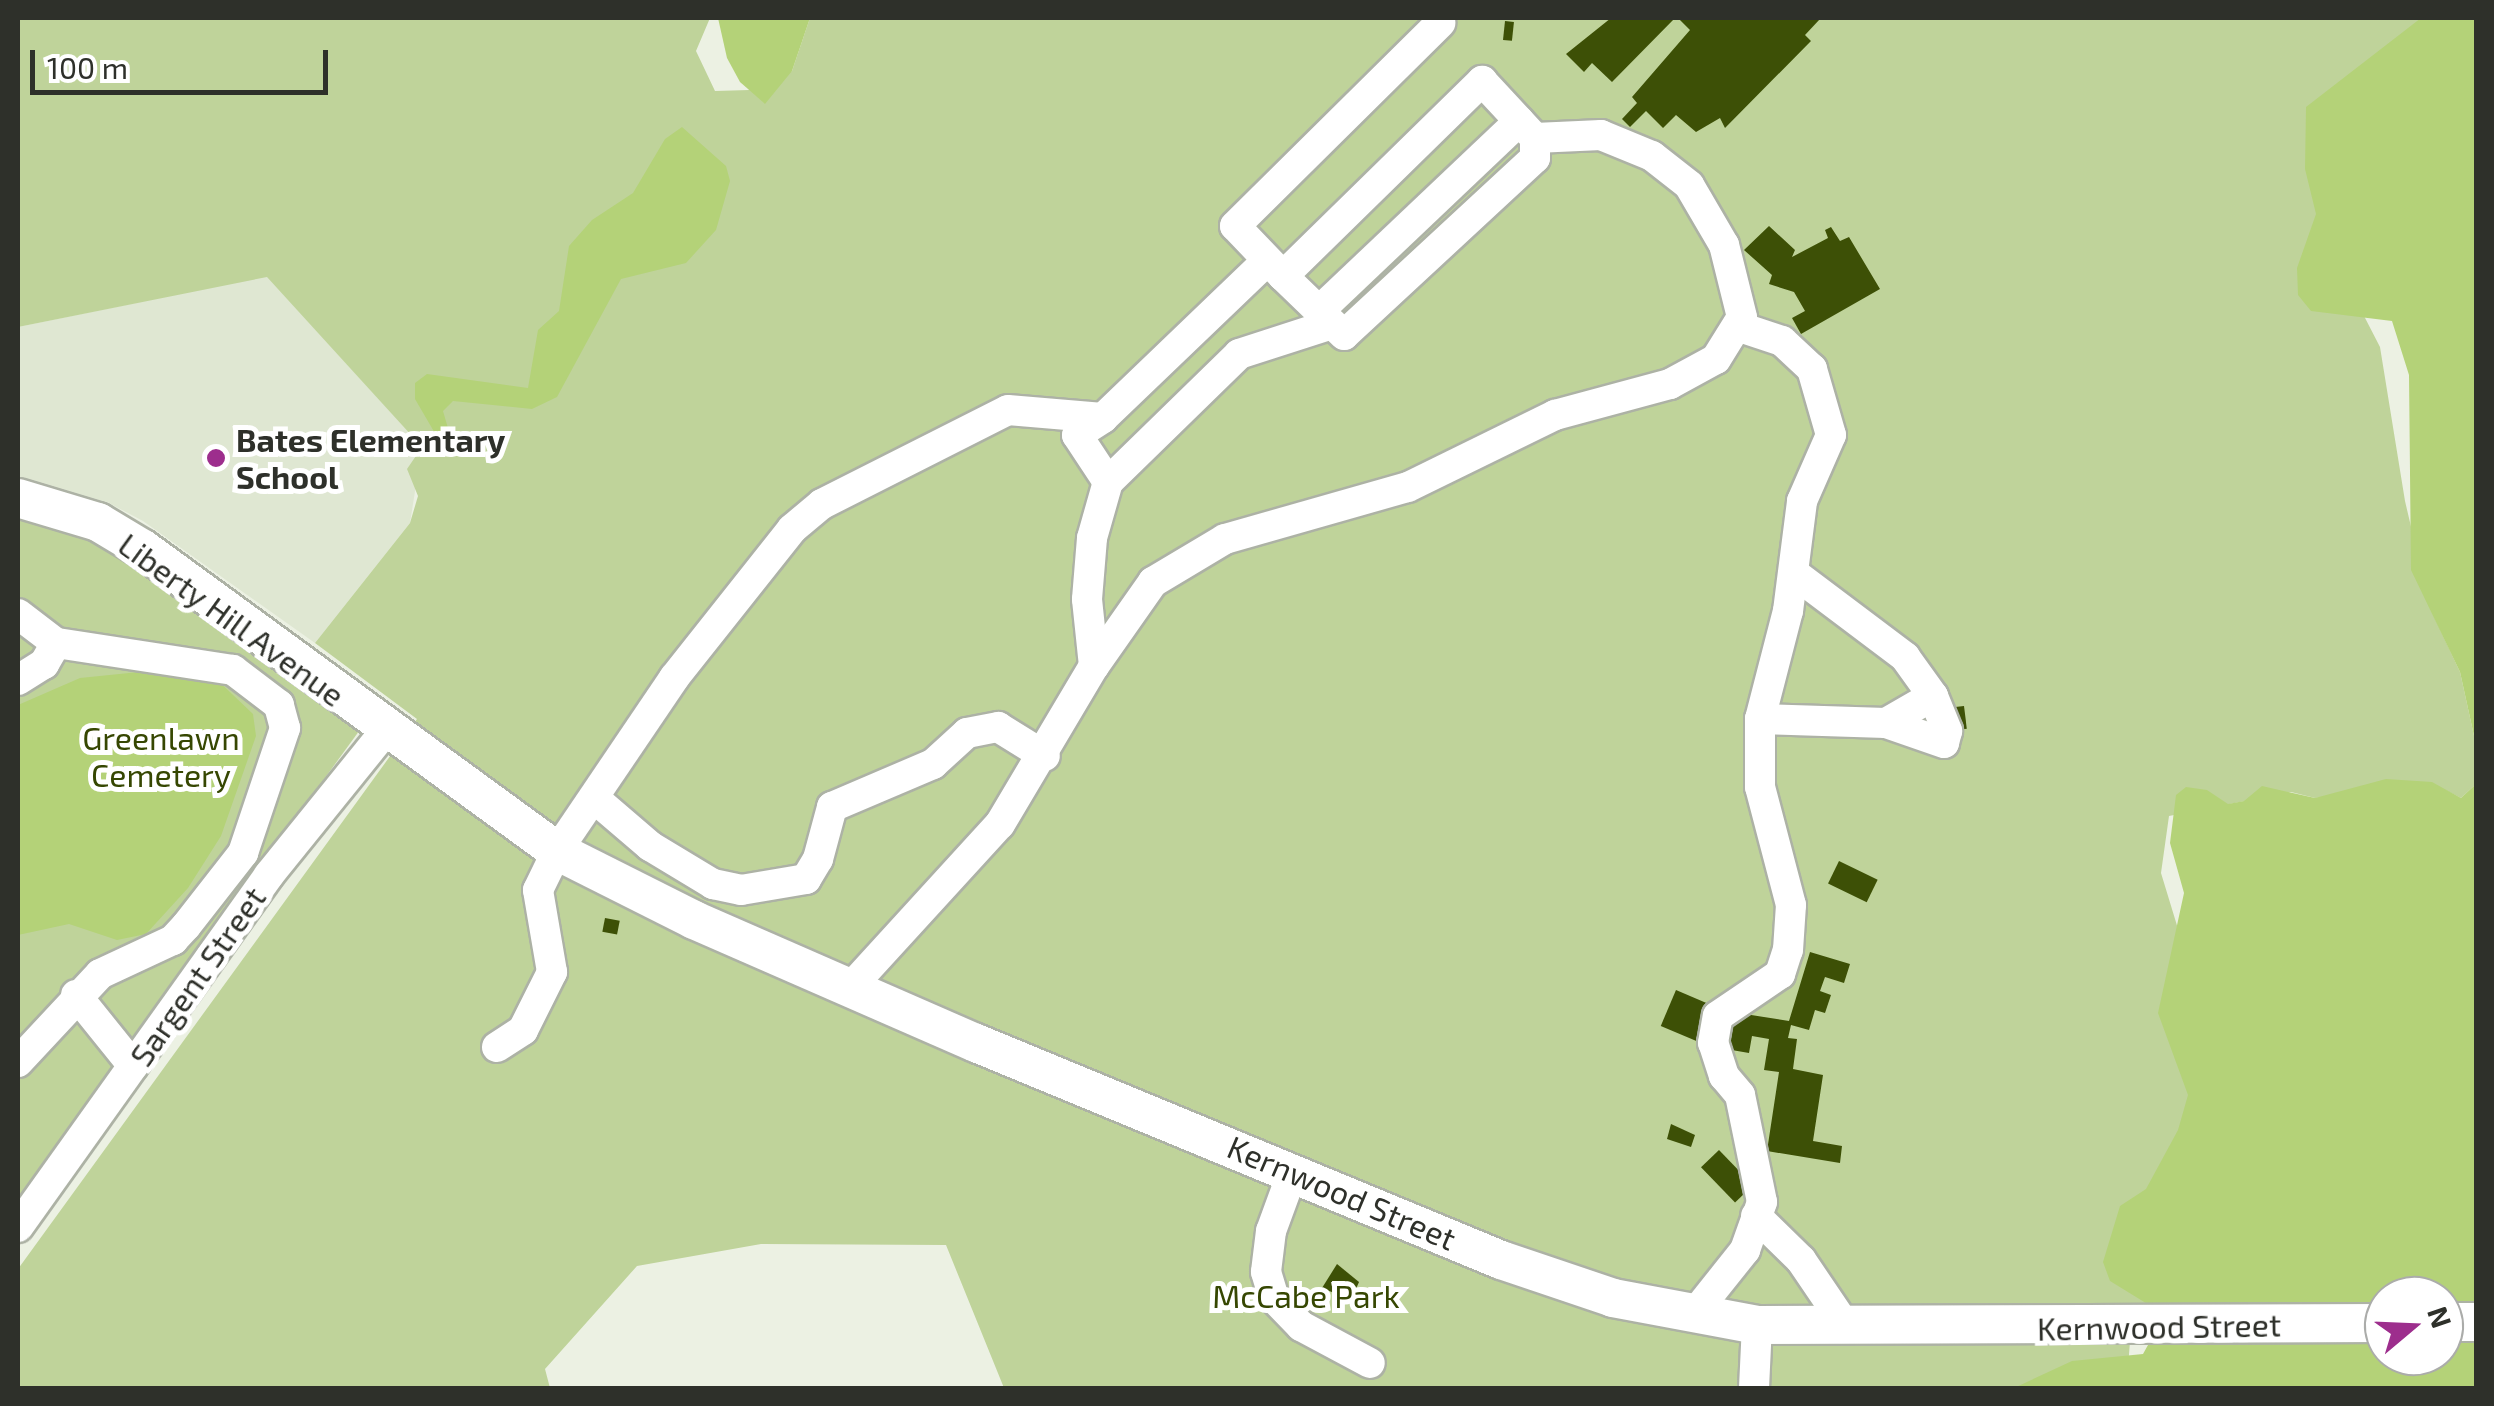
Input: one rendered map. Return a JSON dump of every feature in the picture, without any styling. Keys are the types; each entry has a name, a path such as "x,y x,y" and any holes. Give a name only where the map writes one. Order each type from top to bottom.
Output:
{"main road":[{"name":"Liberty Hill Avenue","path":"18,498 98,522 143,549 385,731"},
{"name":"Kernwood Street","path":"385,731 557,851 850,988 1502,1260 1613,1298 1757,1325 1847,1328 2364,1323"}],"street":[{"path":"1108,482 1077,434 1103,418 1275,269 1482,81 1527,129 1535,158 1361,325 1344,335 1275,269 1236,226 1440,24"},
{"path":"850,988 943,893 1045,756 1094,666 1153,582 1225,539 1408,486 1555,415 1670,384 1716,359 1742,317 1724,245 1689,186 1652,156 1601,135 1527,129"},
{"path":"1094,666 1087,598 1092,538 1108,482 1239,354 1326,318"},
{"path":"1694,1314 1745,1250 1756,1216 1760,1180 1744,1111 1713,1044 1718,1016 1780,974 1788,950 1791,905 1760,787 1760,718 1795,574 1802,501 1831,434 1826,401 1812,369 1782,340 1736,326"},
{"path":"497,1046 523,1030 552,972 538,890 557,851 731,600 792,528 822,504 1008,410 1103,418"},
{"path":"1760,718 1886,722 1944,742 1948,732 1933,696 1905,657 1795,574"},
{"path":"18,614 56,644 233,670 264,690 285,719 283,745 262,784 244,853 174,940 112,965 76,996 18,1062"},
{"path":"18,680 44,664 56,644"},
{"path":"1886,722 1933,696"},
{"path":"594,798 650,846 713,884 741,890 806,879 818,859 832,808 933,764 967,733 998,728 1045,756"},
{"name":"Sargent Street","path":"18,1227 269,876 385,731"},
{"path":"76,996 133,1066"},
{"path":"1293,1171 1270,1231 1266,1272 1274,1298 1300,1326 1370,1363"},
{"path":"1756,1216 1801,1260 1847,1328"},
{"path":"1754,1388 1757,1325"}],"shaded area":[{"path":"718,18 810,18 792,71 765,104 740,82 727,58"},
{"path":"2421,18 2476,18 2476,745 2460,672 2411,570 2409,375 2392,321 2311,311 2298,295 2297,268 2316,214 2305,169 2306,107"},
{"path":"682,127 726,166 730,181 716,230 686,263 621,279 557,397 532,409 453,401 443,411 450,435 443,447 415,399 415,383 427,374 528,388 538,330 559,311 569,246 592,220 633,193 665,139"},
{"name":"Bates Elementary School","path":"267,276 422,447 410,523 315,643 143,521 107,502 18,480 18,327"},
{"path":"188,667 210,673 253,714 256,736 221,836 188,888 146,934 117,940 69,924 18,935 18,705 80,678"},
{"path":"2386,779 2432,782 2461,798 2476,784 2476,1388 2014,1388 2072,1361 2143,1354 2158,1327 2154,1308 2110,1281 2103,1262 2120,1206 2146,1189 2178,1130 2188,1095 2158,1013 2184,893 2170,843 2176,795 2186,787 2207,790 2228,804 2244,801 2262,786 2315,798"}],"green space":[{"name":"McCabe Park","path":"18,18 710,18 696,51 715,91 749,90 792,71 810,18 2434,18 2345,279 2380,347 2405,501 2430,608 2460,672 2476,745 2476,784 2461,798 2443,789 2315,798 2291,792 2169,816 2161,873 2207,1024 2209,1095 2129,1288 2148,1303 2133,1304 2127,1379 2112,1388 1004,1388 946,1245 761,1244 637,1266 545,1369 550,1388 18,1388 18,1269 417,719 315,643 410,523 418,496 407,469 422,447 267,277 18,327"},
{"name":"Greenlawn Cemetery","path":"18,510 107,538 362,727 18,1200"}],"building":[{"path":"1611,18 1675,18 1612,82 1592,63 1584,72 1566,54"},
{"path":"1678,18 1820,19 1805,35 1811,41 1725,128 1720,118 1696,132 1676,115 1663,128 1646,111 1630,127 1622,119 1637,103 1632,97 1690,30"},
{"path":"1505,21 1514,22 1512,41 1503,40"},
{"path":"1769,226 1795,250 1792,257 1828,238 1825,230 1831,227 1840,241 1849,237 1880,289 1801,334 1792,318 1805,311 1794,292 1769,284 1772,275 1744,250"},
{"path":"1964,706 1967,729 1956,730 1953,707"},
{"path":"1839,861 1878,880 1867,902 1828,883"},
{"path":"605,918 620,921 617,935 602,932"},
{"path":"1810,952 1850,964 1844,983 1825,977 1820,991 1831,995 1825,1013 1815,1010 1809,1030 1791,1025 1788,1038 1797,1039 1793,1069 1823,1075 1813,1141 1842,1146 1840,1163 1767,1151 1779,1072 1764,1070 1769,1039 1752,1036 1749,1053 1720,1048 1726,1011 1789,1021"},
{"path":"1676,990 1713,1006 1698,1042 1661,1026"},
{"path":"1671,1124 1695,1135 1691,1147 1667,1139"},
{"path":"1719,1150 1753,1185 1735,1203 1701,1167"},
{"path":"1337,1264 1359,1282 1351,1300 1322,1288"}],"place":[{"name":"Bates Elementary School","path":"216,458"}]}
